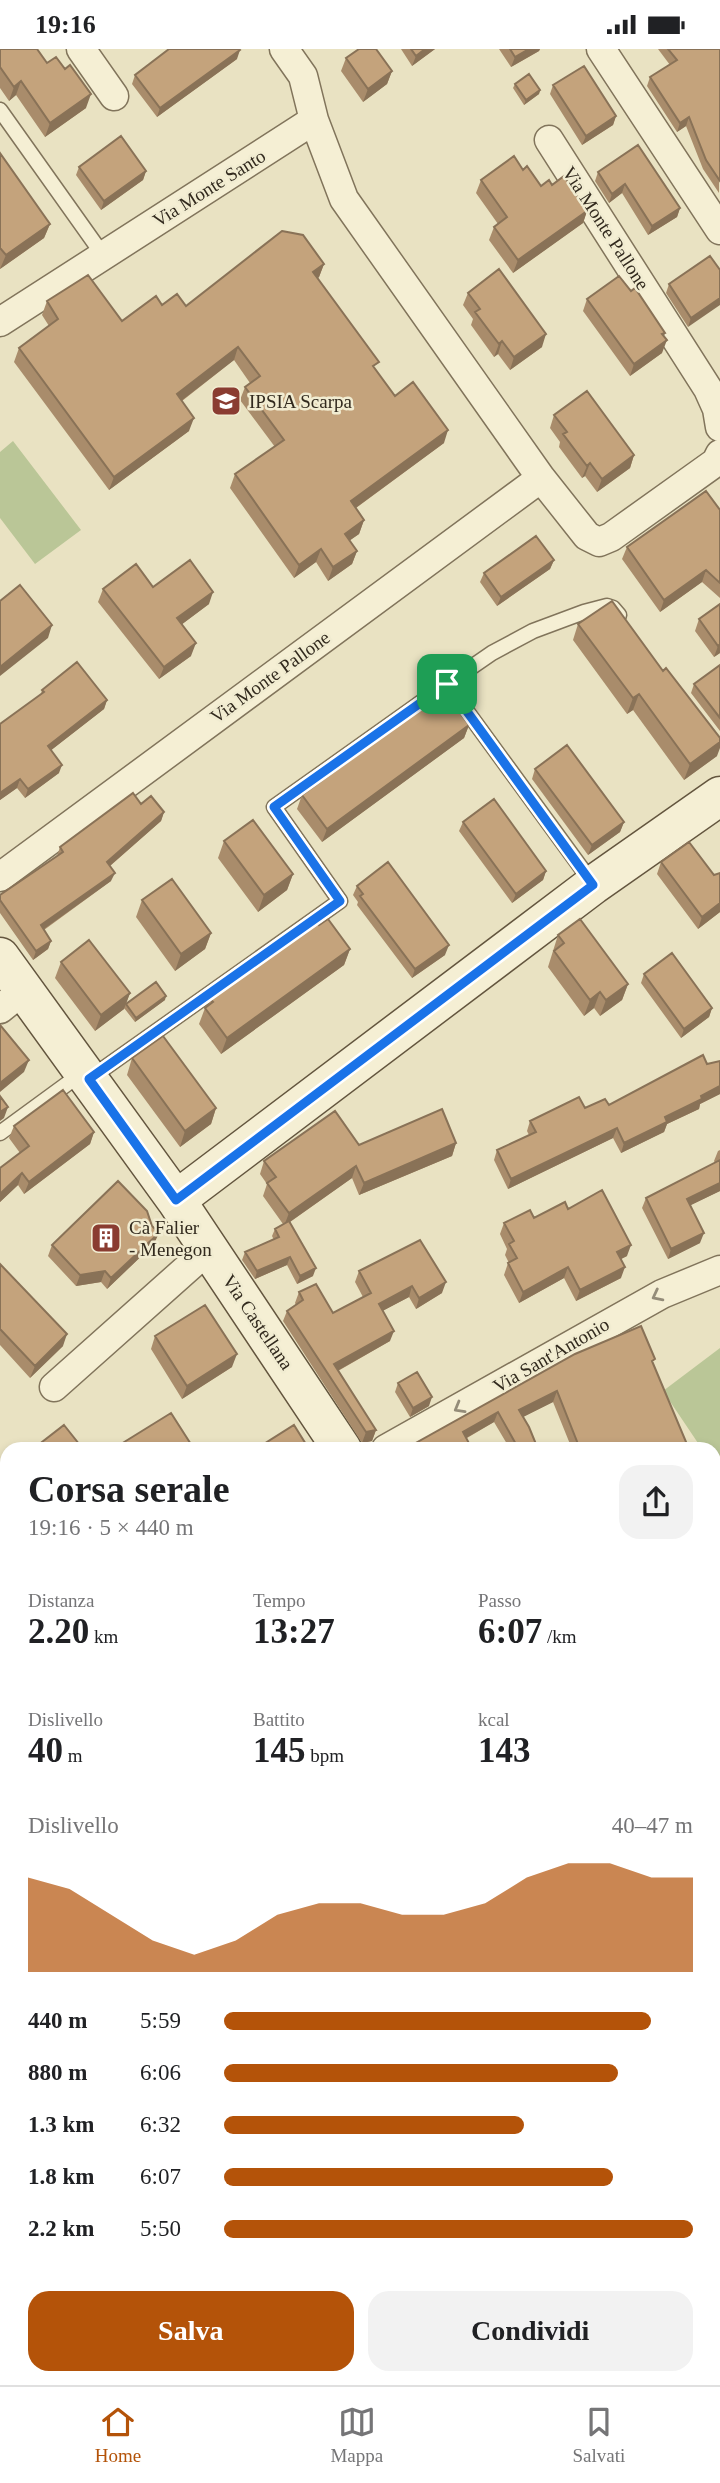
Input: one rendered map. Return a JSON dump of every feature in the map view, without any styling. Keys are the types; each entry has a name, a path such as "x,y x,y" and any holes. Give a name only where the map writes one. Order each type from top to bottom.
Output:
{"street":[{"path":"81,49 114,96"},
{"path":"285,49 303,76 314,120 344,199 541,478 587,536 600,542 611,537 716,462 720,454"},
{"path":"601,49 720,230"},
{"name":"Via Monte Santo","path":"0,322 314,120"},
{"name":"Via Monte Pallone","path":"549,140 708,389 717,409 720,427"},
{"name":"Via Monte Pallone","path":"0,877 541,478"},
{"path":"176,1200 593,885 720,796"},
{"name":"Via Castellana","path":"0,957 12,999 86,1076 176,1200 337,1442"},
{"path":"54,1387 209,1249"},
{"name":"Via Sant'Antonio","path":"398,1442 662,1294 720,1270"}],"lane":[{"path":"0,110 103,255"},
{"path":"0,1133 340,901 274,807 447,684 516,639 584,612 607,606 613,608 627,625"},
{"path":"447,684 593,885"}],"green space":[{"path":"13,441 81,530 35,564 0,518 0,452"},
{"path":"720,1348 720,1442 697,1442 663,1391"}],"building":[{"path":"0,49 37,49 47,63 56,57 65,69 70,65 91,94 50,123 21,81 14,87 0,67"},
{"path":"169,49 240,50 160,108 135,75"},
{"path":"359,49 376,49 392,71 368,89 346,58"},
{"path":"411,49 425,49 416,56"},
{"path":"510,49 529,49 515,57"},
{"path":"668,49 720,49 720,181 706,160 689,117 680,123 650,77 677,60"},
{"path":"584,66 616,116 586,136 553,85"},
{"path":"529,74 540,90 526,100 515,84"},
{"path":"121,136 146,171 104,201 79,167"},
{"path":"638,145 680,208 652,226 625,184 612,194 598,172"},
{"path":"0,153 50,224 6,255 0,248"},
{"path":"514,156 523,170 527,166 541,186 549,180 552,185 564,176 587,211 518,260 494,227 507,217 481,180"},
{"path":"282,231 303,235 324,264 313,272 379,362 373,366 395,396 413,382 448,430 351,501 364,520 345,534 357,551 333,567 321,549 299,565 235,474 284,440 245,387 260,376 238,347 177,394 194,418 114,477 19,348 58,319 47,301 88,275 122,321 156,296 162,305 177,294 186,306"},
{"path":"710,256 720,270 720,298 691,318 669,284"},
{"path":"499,269 546,334 514,357 502,341 499,344 475,312 480,309 468,293"},
{"path":"619,276 631,291 635,288 667,340 634,364 587,299"},
{"path":"587,391 634,455 602,479 590,463 587,466 563,434 567,432 554,415"},
{"path":"706,491 720,510 720,583 706,570 664,600 627,547"},
{"path":"536,536 554,560 501,597 484,573"},
{"path":"190,560 213,592 177,618 196,643 164,667 103,589 136,564 153,587"},
{"path":"20,585 52,625 0,667 0,601"},
{"path":"612,601 663,671 666,668 720,738 720,742 690,764 639,694 633,698 578,624"},
{"path":"720,604 720,644 718,646 699,619"},
{"path":"77,662 107,700 48,746 62,765 28,789 20,779 0,793 0,724 44,692 42,690"},
{"path":"720,665 720,718 694,684"},
{"path":"444,691 469,725 327,829 302,795"},
{"path":"567,745 624,822 592,845 535,769"},
{"path":"133,793 141,804 151,796 164,812 107,862 115,873 41,925 51,941 36,951 0,900 0,895 63,852 60,847"},
{"path":"494,799 546,871 516,894 463,822"},
{"path":"253,820 293,874 264,895 224,841"},
{"path":"689,842 714,875 720,873 720,903 702,917 661,862"},
{"path":"388,862 449,945 415,969 360,896 363,894 357,886"},
{"path":"172,879 211,933 181,954 142,900"},
{"path":"328,919 350,949 227,1038 205,1008 213,1002 210,999 317,922 319,925"},
{"path":"580,919 628,984 606,1000 600,992 590,1000 554,951 564,943 558,935"},
{"path":"89,940 130,993 101,1015 61,962"},
{"path":"672,953 712,1008 684,1029 644,974"},
{"path":"156,982 166,996 136,1018 126,1004"},
{"path":"0,1025 29,1060 0,1083"},
{"path":"163,1036 216,1108 185,1131 132,1058"},
{"path":"703,1055 707,1064 720,1061 720,1086 701,1096 702,1099 665,1117 667,1122 624,1143 617,1128 511,1179 497,1150 536,1132 530,1121 579,1097 585,1108 605,1099 609,1105"},
{"path":"63,1090 94,1132 29,1182 22,1173 0,1194 0,1168 29,1146 14,1126"},
{"path":"0,1096 8,1107 0,1112"},
{"path":"442,1109 456,1143 364,1183 356,1166 289,1213 267,1183 276,1177 264,1161 335,1111 359,1145"},
{"path":"720,1160 720,1183 687,1199 704,1233 671,1249 646,1198"},
{"name":"Cà Falier - Menegon","path":"118,1181 147,1211 152,1226 159,1233 111,1278 105,1271 80,1275 52,1245"},
{"path":"602,1190 631,1245 617,1252 625,1267 580,1290 568,1267 523,1292 508,1263 517,1258 509,1244 514,1241 504,1223 530,1210 534,1218 565,1202 568,1209"},
{"path":"289,1221 316,1268 300,1276 290,1257 257,1271 245,1252 279,1237 275,1229"},
{"path":"420,1240 446,1282 419,1298 412,1286 379,1304 394,1331 334,1364 376,1430 366,1432 287,1311 303,1300 299,1292 316,1284 333,1313 371,1293 359,1271"},
{"path":"0,1264 67,1334 35,1366 0,1329"},
{"path":"205,1305 237,1354 187,1386 155,1336"},
{"path":"641,1326 655,1359 652,1361 686,1442 577,1442 557,1391 519,1410 535,1442 515,1442 498,1412 463,1432 468,1442 418,1442 575,1354"},
{"path":"417,1372 432,1397 413,1408 398,1383"},
{"path":"171,1413 190,1442 124,1442"},
{"path":"64,1425 77,1442 42,1442"},
{"path":"294,1425 305,1442 267,1442"}],"place":[{"name":"IPSIA Scarpa","path":"226,401"},
{"name":"Cà Falier - Menegon","path":"106,1238"}],"route":[{"path":"447,684 593,885 176,1200 89,1079 340,901 274,807 447,684"}]}
